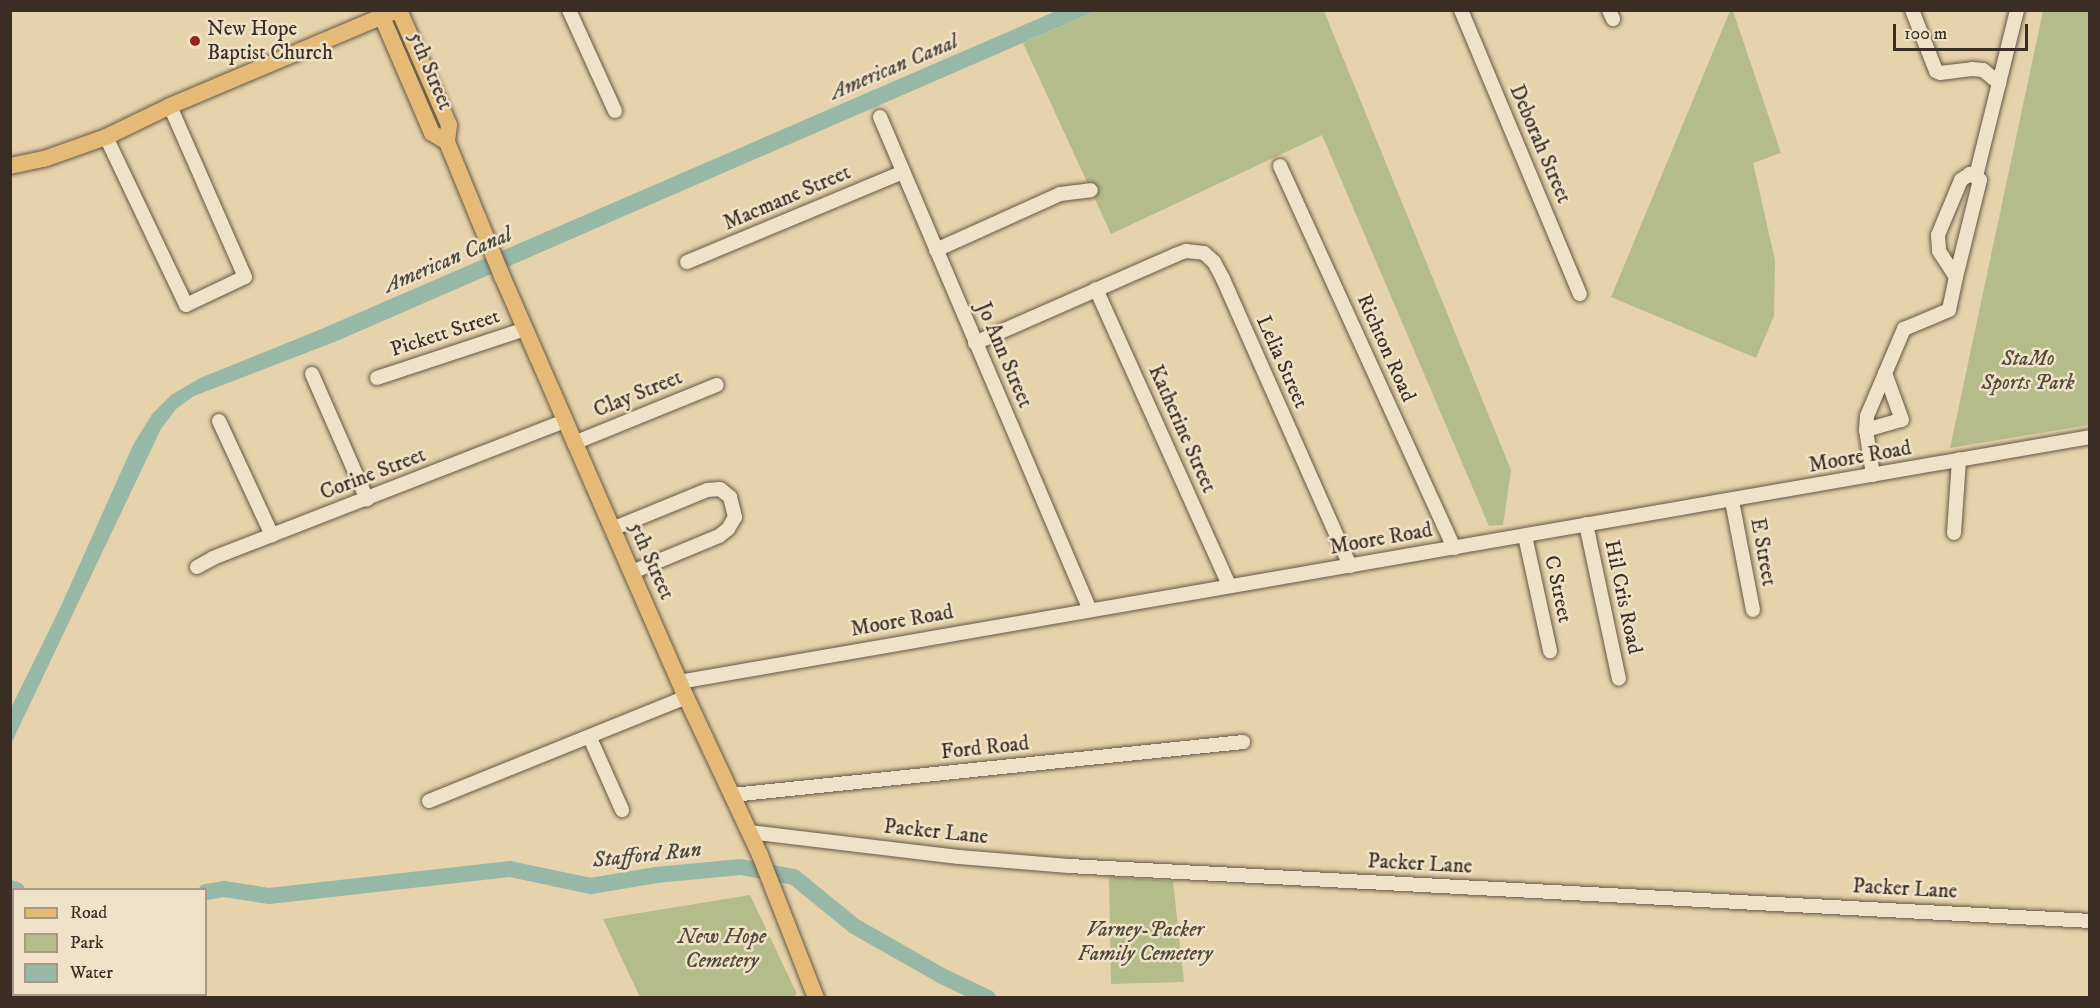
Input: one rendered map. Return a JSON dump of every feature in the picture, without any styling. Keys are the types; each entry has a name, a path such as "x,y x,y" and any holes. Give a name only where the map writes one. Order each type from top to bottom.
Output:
{"main road":[{"name":"5th Street","path":"389,12 428,78 449,125 447,142 490,248 683,690 760,855 816,998"},
{"name":"5th Street","path":"389,12 414,89 432,133 447,142"},
{"path":"10,166 44,159 106,137 170,106 389,12"},
{"path":"414,89 428,78"}],"street":[{"path":"569,10 615,111"},
{"name":"Deborah Street","path":"1461,10 1580,294"},
{"path":"1912,10 1936,71 1940,73 1983,70 1999,83"},
{"path":"1976,176 2017,10"},
{"path":"106,137 186,304 245,277 170,106"},
{"name":"Jo Ann Street","path":"880,117 1089,610"},
{"name":"Richton Road","path":"1280,166 1454,548"},
{"name":"Macmane Street","path":"687,262 903,172"},
{"path":"1874,475 1866,430 1867,416 1904,329 1949,310 1980,180 1970,174 1961,180 1938,235 1939,251 1956,277"},
{"path":"936,250 1060,194 1091,190"},
{"name":"Lelia Street","path":"975,343 1186,251 1204,253 1214,262 1350,566"},
{"name":"Katherine Street","path":"1096,289 1229,585"},
{"name":"Pickett Street","path":"377,378 525,328"},
{"path":"1866,430 1902,420 1885,373"},
{"path":"312,374 367,499"},
{"name":"Clay Street","path":"574,443 717,385"},
{"path":"219,421 272,535"},
{"name":"Corine Street","path":"197,567 213,558 565,421"},
{"name":"Moore Road","path":"429,801 590,738 683,690 1089,610 1732,501 2090,437"},
{"path":"1954,533 1959,459"},
{"path":"612,529 707,490 720,489 730,497 735,517 728,529 719,536 632,572"},
{"name":"E Street","path":"1732,501 1752,610"},
{"name":"Hil Cris Road","path":"1586,524 1618,679"},
{"name":"C Street","path":"1525,536 1550,651"},
{"path":"590,738 622,810"},
{"name":"Ford Road","path":"732,795 1243,742"},
{"name":"Packer Lane","path":"749,832 959,857 1069,866 2090,921"}],"green space":[{"path":"1096,11 1324,11 1511,470 1503,525 1489,526 1322,135 1111,234 1023,43"},
{"path":"1730,11 1733,11 1781,153 1753,163 1775,260 1774,316 1756,358 1611,297"},
{"name":"StaMo Sports Park","path":"2043,11 2089,11 2089,425 1950,448"},
{"name":"Varney-Packer Family Cemetery","path":"1109,877 1173,881 1184,982 1111,984"},
{"name":"New Hope Cemetery","path":"750,895 797,994 790,998 640,997 603,919"}],"water":[{"name":"American Canal","path":"1056,11 1096,11 337,341 194,396 176,409 161,429 11,744 10,710 61,606 133,445 152,414 171,395 200,378 319,330"}],"waterway":[{"name":"Stafford Run","path":"207,892 224,889 269,896 510,869 591,886 656,875 741,867 794,877 854,926 942,976 988,998"}],"place":[{"name":"New Hope Baptist Church","path":"195,41"}]}
